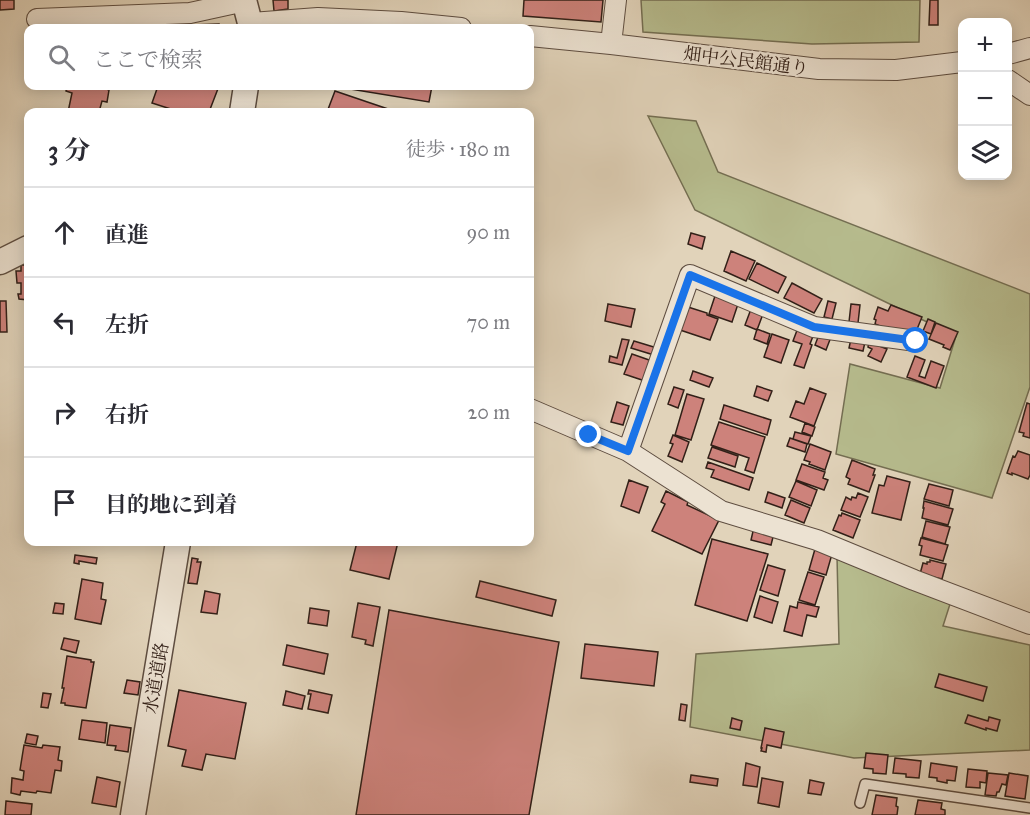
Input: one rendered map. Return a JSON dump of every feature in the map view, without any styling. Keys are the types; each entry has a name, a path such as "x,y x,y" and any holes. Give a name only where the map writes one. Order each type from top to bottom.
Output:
{"street":[{"path":"611,44 616,0"},
{"path":"37,20 318,9 420,24"},
{"name":"畑中公民館通り","path":"534,36 819,69 896,69 958,63"},
{"path":"1012,53 1030,48"},
{"path":"1012,83 1030,95"},
{"path":"243,108 245,90"},
{"path":"0,262 24,250"},
{"path":"628,451 690,275 814,327 916,341"},
{"path":"534,411 628,451 721,511 817,540 1030,624"},
{"name":"水道道路","path":"133,815 177,546"}],"lane":[{"path":"860,803 865,784 1030,808"}],"green space":[{"path":"641,0 920,0 919,42 812,44 643,32"},
{"path":"648,116 696,121 718,172 1030,294 1030,387 992,498 836,454 850,364 940,388 956,336 695,210"},
{"path":"837,556 951,601 943,626 1030,645 1030,750 854,758 690,727 696,654 839,644"}],"building":[{"path":"0,0 14,0 14,9 0,10"},
{"path":"273,0 288,0 288,9 274,11"},
{"path":"524,0 603,0 601,22 523,16"},
{"path":"930,0 938,0 938,25 929,25"},
{"path":"109,90 107,102 102,101 100,108 69,108 72,93 66,91"},
{"path":"157,90 217,90 211,108 168,108 152,103"},
{"path":"356,90 431,90 429,102"},
{"path":"335,91 385,108 329,108"},
{"path":"691,233 705,237 702,249 688,244"},
{"path":"731,251 755,261 746,281 724,271"},
{"path":"757,263 786,277 778,293 749,279"},
{"path":"21,265 24,265 24,300 19,299 18,294 21,294 21,283 17,283 16,271 21,271"},
{"path":"792,283 822,299 814,313 784,298"},
{"path":"716,293 739,301 732,322 709,314"},
{"path":"0,301 6,301 7,332 0,332"},
{"path":"828,301 836,303 832,319 824,317"},
{"path":"608,304 635,309 631,327 605,321"},
{"path":"851,304 860,305 858,323 849,322"},
{"path":"891,305 922,317 913,339 875,324 874,319 878,307 888,311"},
{"path":"688,307 718,319 710,340 680,330"},
{"path":"751,309 763,314 757,330 745,325"},
{"path":"928,319 935,322 931,334 923,331"},
{"path":"936,323 958,332 950,350 929,339"},
{"path":"799,325 815,331 804,368 794,365 802,344 793,341"},
{"path":"757,329 770,334 767,344 754,339"},
{"path":"820,332 831,337 826,350 815,345"},
{"path":"772,334 789,340 781,363 764,357"},
{"path":"622,339 629,340 622,365 609,362 610,356 617,358"},
{"path":"851,339 865,342 863,351 849,348"},
{"path":"634,341 657,348 654,355 631,348"},
{"path":"869,342 887,349 881,362 868,356 872,349 868,347"},
{"path":"632,354 652,361 645,381 624,374"},
{"path":"915,356 925,360 919,376 925,378 931,361 944,366 936,388 907,377"},
{"path":"693,371 713,378 709,387 690,380"},
{"path":"757,386 772,391 768,401 754,396"},
{"path":"674,387 684,390 678,408 668,404"},
{"path":"810,388 826,394 814,426 790,417 796,401 804,404"},
{"path":"687,394 704,399 691,440 675,435"},
{"path":"617,402 629,406 623,425 611,422"},
{"path":"1027,403 1030,404 1030,438 1019,432"},
{"path":"724,405 771,420 767,435 720,419"},
{"path":"719,422 765,437 754,473 745,470 749,458 711,445"},
{"path":"805,423 815,427 812,436 802,432"},
{"path":"795,432 811,436 808,444 793,439"},
{"path":"673,435 689,442 682,462 668,456 673,444 670,443"},
{"path":"790,438 807,444 805,452 787,446"},
{"path":"810,444 831,452 825,470 804,460"},
{"path":"712,447 738,456 735,467 708,458"},
{"path":"1018,451 1030,455 1028,479 1007,473 1013,456 1015,457"},
{"path":"852,460 875,469 869,492 848,484 850,479 846,477"},
{"path":"708,462 753,478 749,490 711,477 714,470 706,468"},
{"path":"802,464 825,472 823,478 828,480 824,490 796,480"},
{"path":"887,476 910,482 901,520 872,513 879,485 884,486"},
{"path":"629,480 648,487 639,513 621,506"},
{"path":"796,481 817,490 811,506 789,497"},
{"path":"929,484 953,490 949,506 924,499"},
{"path":"666,491 688,502 687,505 719,520 702,554 652,531 665,504 661,502"},
{"path":"768,492 785,498 782,508 765,502"},
{"path":"858,493 868,497 860,517 841,510 846,497 851,500 852,497 856,498"},
{"path":"791,500 810,508 804,523 785,515"},
{"path":"924,501 953,509 948,525 922,518"},
{"path":"842,513 860,520 853,538 833,530"},
{"path":"926,521 950,527 945,544 922,537"},
{"path":"754,527 774,533 771,545 751,540"},
{"path":"921,538 948,545 943,561 920,555"},
{"path":"712,539 768,554 747,621 695,605"},
{"path":"817,542 834,547 826,575 809,570"},
{"path":"356,546 397,546 389,579 350,570"},
{"path":"75,555 97,558 96,564 79,561 79,564 74,563"},
{"path":"192,558 201,562 197,584 188,583"},
{"path":"930,560 946,564 942,579 920,574 923,563 927,564"},
{"path":"768,565 785,570 778,596 760,590"},
{"path":"808,572 824,577 815,605 799,600"},
{"path":"82,579 103,583 101,599 106,600 101,624 75,619"},
{"path":"480,581 556,600 552,616 476,597"},
{"path":"205,591 220,594 217,614 201,612"},
{"path":"760,596 778,602 772,623 754,617"},
{"path":"798,602 819,607 816,617 807,615 802,636 784,631 790,606 797,608"},
{"path":"55,603 64,604 63,614 53,613"},
{"path":"358,603 380,607 373,646 365,644 366,640 352,637"},
{"path":"310,608 329,611 327,626 308,623"},
{"path":"389,610 559,642 529,815 356,815"},
{"path":"64,638 79,641 76,653 61,649"},
{"path":"585,644 658,652 654,686 581,678"},
{"path":"287,645 328,654 324,674 283,665"},
{"path":"67,656 94,662 86,708 61,703"},
{"path":"939,674 987,687 983,701 935,687"},
{"path":"127,680 140,682 138,695 124,693"},
{"path":"179,690 246,703 235,759 206,754 202,770 182,766 186,750 168,746"},
{"path":"309,690 332,695 328,713 308,709 311,694 308,694"},
{"path":"286,691 305,696 302,709 283,705"},
{"path":"43,693 51,694 48,708 41,707"},
{"path":"681,704 687,705 685,721 679,720"},
{"path":"968,715 988,721 989,717 1000,720 997,731 965,723"},
{"path":"732,718 742,721 740,730 730,728"},
{"path":"82,720 107,723 105,743 79,739"},
{"path":"110,725 131,728 128,752 115,750 116,746 107,745"},
{"path":"765,728 784,732 781,748 767,745 766,752 761,751"},
{"path":"27,734 38,736 36,745 25,743"},
{"path":"24,745 42,748 43,745 60,747 58,760 62,761 61,771 55,770 51,793 21,791 20,795 11,793 12,778 23,780 24,771 20,770"},
{"path":"866,753 888,755 886,774 873,773 873,769 864,768"},
{"path":"895,758 921,761 919,778 893,773"},
{"path":"746,763 760,767 757,787 743,785"},
{"path":"931,763 957,767 955,781 947,780 947,783 929,777"},
{"path":"968,769 987,771 986,783 980,782 980,788 966,787"},
{"path":"988,773 1008,775 1006,785 1002,784 996,796 985,795"},
{"path":"1009,773 1028,776 1025,799 1005,796"},
{"path":"691,775 718,779 717,786 690,782"},
{"path":"97,777 120,782 116,807 92,803"},
{"path":"762,778 783,782 779,807 758,803"},
{"path":"810,780 824,783 821,795 808,793"},
{"path":"876,795 897,798 897,815 872,815"},
{"path":"918,800 942,803 941,809 945,810 945,815 915,815"},
{"path":"6,801 32,804 31,815 5,815"}],"route":[{"path":"589,435 628,451 690,275 814,327 916,341"}]}
